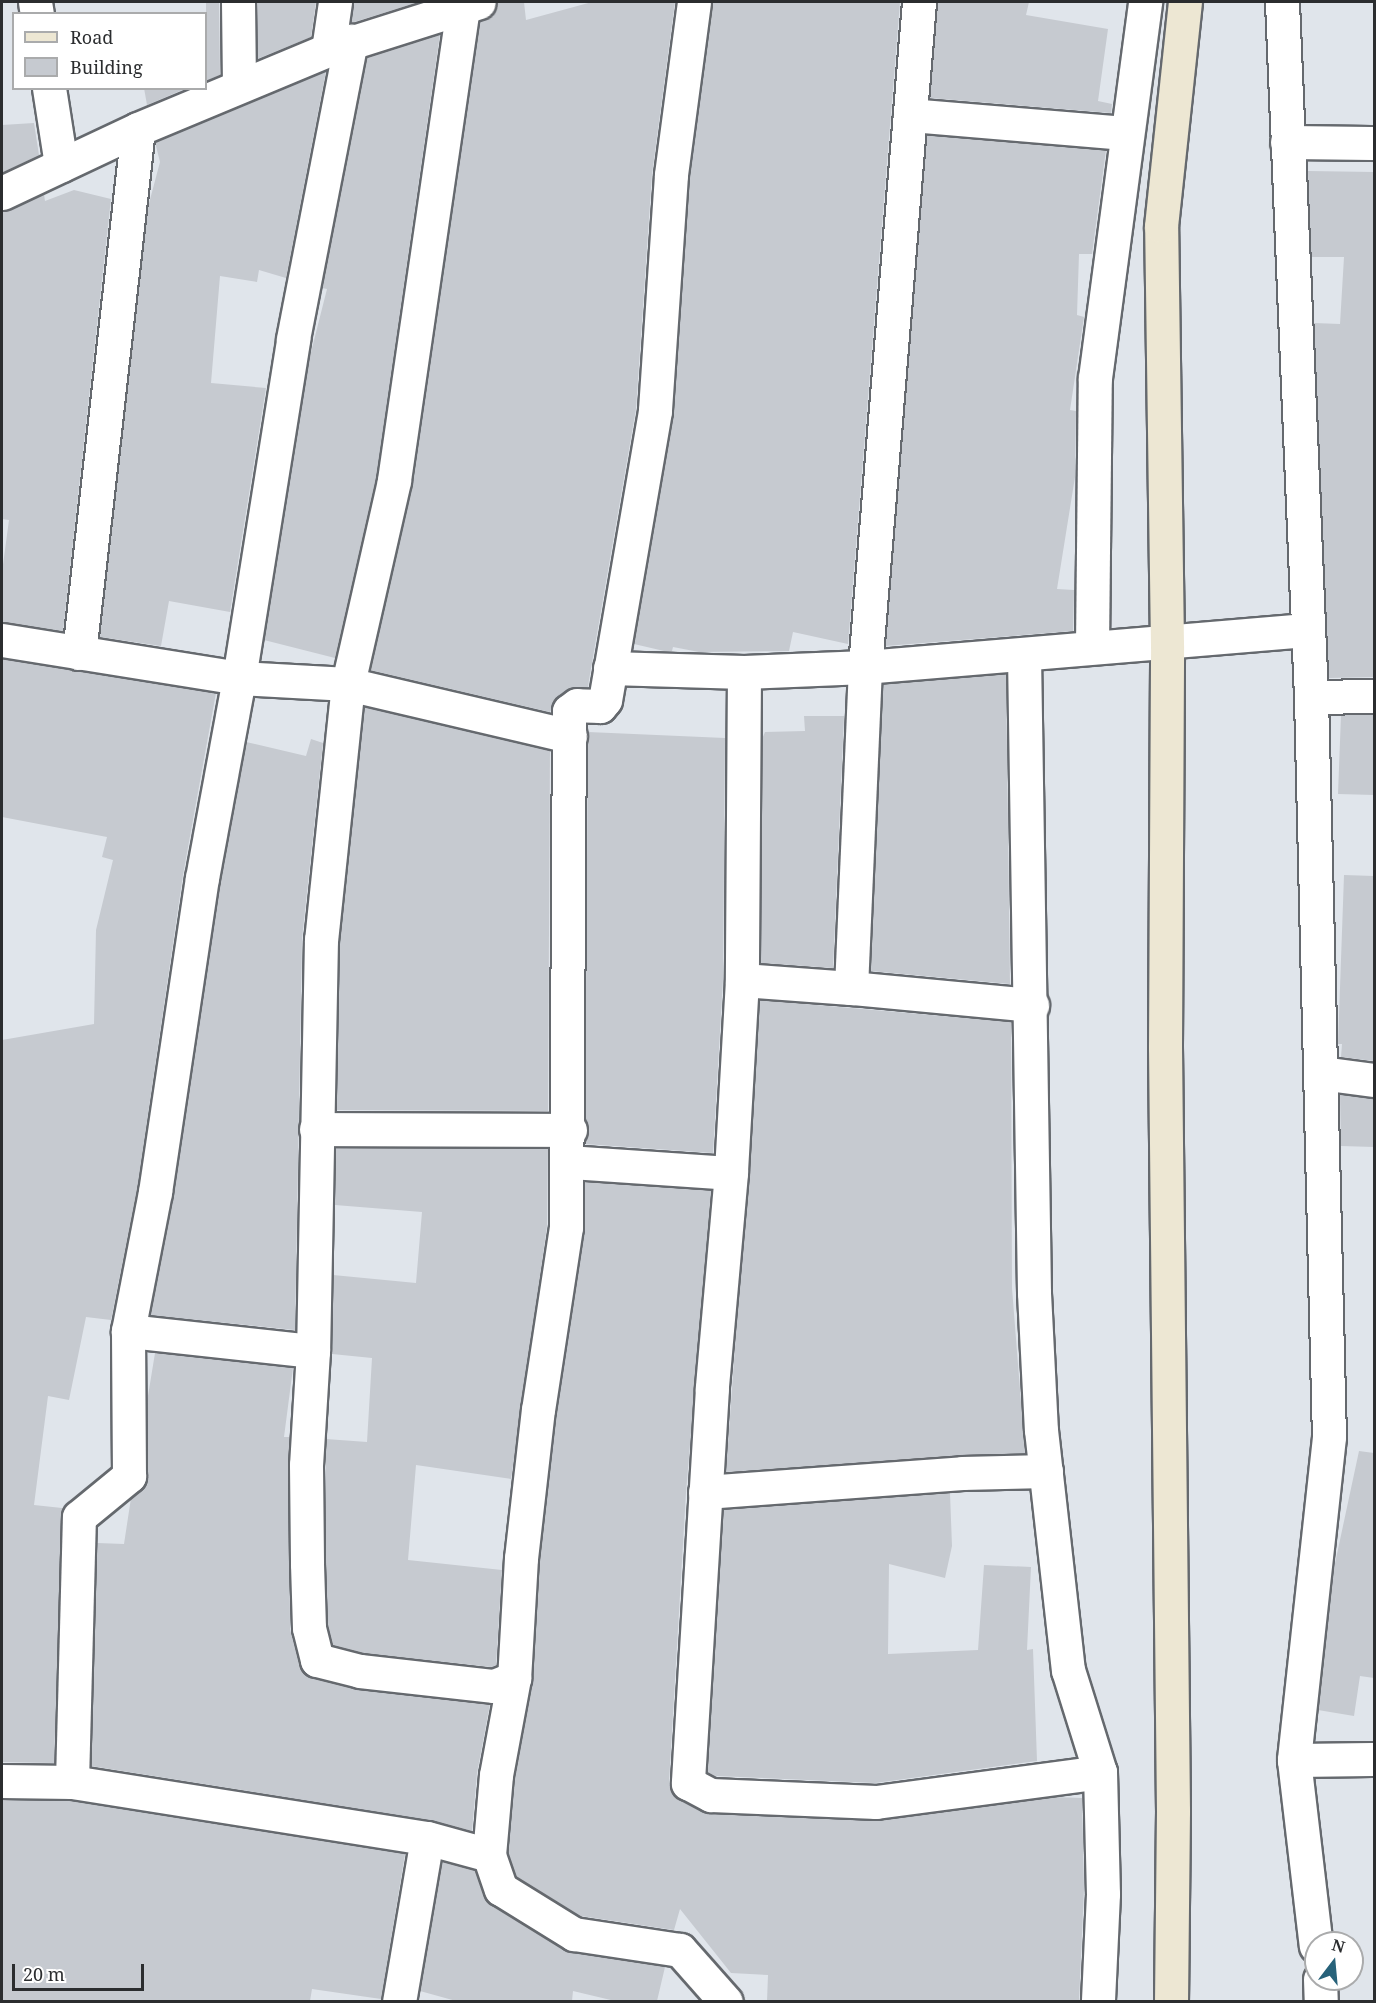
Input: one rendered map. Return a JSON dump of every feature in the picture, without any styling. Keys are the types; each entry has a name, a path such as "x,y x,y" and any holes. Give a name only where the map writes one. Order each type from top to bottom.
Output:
{"street":[{"path":"238,2 239,86"},
{"path":"72,1782 79,1517 129,1476 128,1331 155,1192 200,889 239,678 339,46 335,2"},
{"path":"694,2 671,175 655,411 605,700 600,706 577,705 569,711 570,1146 566,1227 538,1409 521,1558 514,1678 496,1775 489,1855 501,1889 565,1929 574,1934 680,1950 726,2001"},
{"path":"851,988 865,667 919,2"},
{"path":"1092,647 1095,378 1145,2"},
{"path":"1171,2001 1173,1799 1165,1047 1167,645 1161,226 1185,2"},
{"path":"1282,2 1311,697 1329,1437 1294,1760 1314,1931"},
{"path":"2,193 138,129 239,86 339,46 471,4 394,481 348,684 321,939 313,1351 306,1465 306,1553 309,1628 317,1660 360,1671 494,1686 514,1678"},
{"path":"49,90 60,165"},
{"path":"910,115 1126,134"},
{"path":"79,653 138,129"},
{"path":"1287,142 1374,142"},
{"path":"610,668 744,672 865,667 1024,655 1092,647 1167,645 1307,630"},
{"path":"2,640 239,678 348,684 570,736"},
{"path":"1024,655 1032,1005 1034,1293 1046,1471 1068,1670 1100,1772 1103,1894 1098,2001"},
{"path":"744,672 742,980 731,1173 705,1492 688,1783 711,1795 876,1802 1100,1772"},
{"path":"1311,697 1374,696"},
{"path":"742,980 1032,1005"},
{"path":"1321,1073 1374,1080"},
{"path":"316,1129 570,1146 731,1173"},
{"path":"128,1331 313,1351"},
{"path":"705,1492 962,1473 1046,1471"},
{"path":"1294,1760 1374,1759"},
{"path":"2,1781 72,1782 427,1838 489,1855"},
{"path":"399,2001 427,1838"}],"building":[{"path":"206,2 219,2 220,75 207,81 207,12"},
{"path":"257,2 316,2 311,37 257,59"},
{"path":"353,2 419,2 351,23"},
{"path":"497,2 524,2 526,20 592,2 675,2 652,174 636,409 588,687 566,690 558,696 550,712 370,670 413,484 480,21 493,14"},
{"path":"712,2 900,2 848,644 793,632 789,651 699,652 673,647 672,651 664,651 634,644 674,412 690,177"},
{"path":"937,2 1029,2 1026,15 1108,29 1098,101 1112,104 1111,113 930,98"},
{"path":"440,34 376,478 335,658 264,640 309,360 327,289 322,288 367,57"},
{"path":"326,71 286,278 259,270 257,282 220,276 211,383 266,388 230,612 169,601 161,646 100,637 148,207 160,162 155,142"},
{"path":"144,90 182,90 147,105"},
{"path":"34,123 39,155 2,173 2,125"},
{"path":"927,135 1106,150 1092,254 1079,254 1077,315 1084,317 1070,410 1076,411 1075,477 1057,589 1074,590 1073,631 885,646"},
{"path":"1308,171 1374,172 1374,677 1329,678 1314,323 1340,324 1344,257 1311,257"},
{"path":"74,190 111,199 63,631 2,622 2,572 9,520 2,519 2,212 44,194 45,201"},
{"path":"2,659 216,693 183,875 137,1189 111,1320 86,1317 69,1400 48,1396 34,1505 62,1508 54,1763 2,1762 2,1040 94,1024 96,930 113,860 102,857 107,837 2,817"},
{"path":"1006,674 1010,984 871,971 883,684"},
{"path":"364,707 550,751 548,1111 336,1110 340,940"},
{"path":"1341,715 1374,715 1374,795 1338,794"},
{"path":"804,716 844,716 833,968 761,963 762,739 765,732 805,731"},
{"path":"588,732 725,738 723,979 713,1153 585,1144 589,1131 585,1120"},
{"path":"311,739 323,743 302,939 295,1330 150,1315 174,1195 220,881 246,742 306,756"},
{"path":"1344,875 1374,876 1374,1061 1341,1057 1342,1044 1338,1044"},
{"path":"760,1000 1011,1022 1012,1288 1025,1453 726,1472"},
{"path":"1340,1094 1374,1098 1374,1147 1341,1146"},
{"path":"336,1148 548,1149 547,1226 511,1479 416,1465 408,1560 502,1570 496,1665 491,1667 363,1653 332,1645 328,1625 326,1564 326,1439 367,1442 372,1358 332,1354 333,1275 416,1283 422,1212 335,1205"},
{"path":"585,1182 711,1190 686,1493 669,1782 672,1793 710,1814 875,1821 1053,1797 1082,1798 1084,1889 1079,2001 767,2001 768,1975 731,1973 680,1909 674,1930 581,1916 516,1877 508,1853 515,1778 533,1679 540,1560 557,1411 585,1230"},
{"path":"155,1353 293,1368 284,1437 289,1437 290,1629 299,1665 312,1678 355,1689 490,1704 477,1773 472,1831 430,1820 91,1766 97,1543 124,1544 131,1498 146,1483 147,1402"},
{"path":"1359,1451 1374,1453 1374,1678 1360,1676 1354,1716 1318,1710 1334,1568"},
{"path":"950,1493 952,1546 945,1578 889,1564 888,1654 978,1650 984,1565 1031,1567 1027,1650 1033,1649 1037,1761 875,1783 716,1776 707,1772 723,1509"},
{"path":"2,1800 70,1801 405,1854 381,1999 312,1989 310,2001 2,2001"},
{"path":"442,1862 475,1870 491,1904 565,1950 665,1967 657,2001 615,2001 573,1991 572,2001 456,2001 420,1991"}]}
